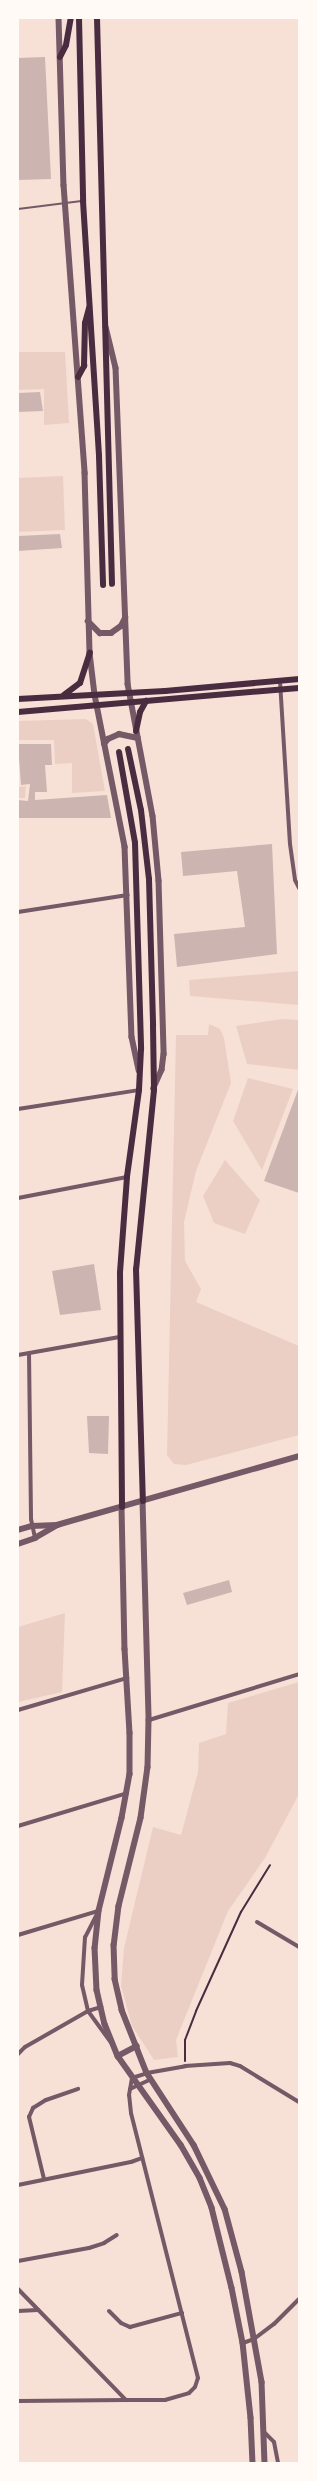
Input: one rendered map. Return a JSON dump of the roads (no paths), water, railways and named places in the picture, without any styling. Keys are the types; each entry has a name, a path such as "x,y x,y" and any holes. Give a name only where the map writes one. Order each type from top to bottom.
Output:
{"main road":[{"path":"60,57 66,45 71,18"},
{"path":"79,18 84,201 99,456 103,585"},
{"path":"97,18 112,584"},
{"path":"78,377 84,366 85,323 90,307"},
{"path":"62,696 80,684 90,653"},
{"path":"18,699 129,693 299,679"},
{"path":"18,712 299,688"},
{"path":"137,734 140,712 146,701"},
{"path":"128,749 141,810 149,879 154,1090 136,1269 143,1501"},
{"path":"118,752 133,826 137,864 140,1076 127,1177 120,1257 119,1337 122,1507"}],"street":[{"path":"59,18 65,202 85,473 90,653 95,695 123,835 128,894 132,1037 140,1076"},
{"path":"106,327 116,368 129,693 153,816 159,881 164,1054 159,1079 154,1090"},
{"path":"88,621 96,630 111,633 120,626 126,616"},
{"path":"280,681 290,844 294,874 299,888"},
{"path":"104,744 108,739 120,734 137,734"},
{"path":"18,912 128,894"},
{"path":"18,1109 139,1090"},
{"path":"18,1198 127,1177"},
{"path":"18,1355 119,1337"},
{"path":"28,1353 32,1526 35,1538"},
{"path":"18,1530 32,1526 58,1525 299,1456"},
{"path":"143,1501 150,1720 145,1791 119,1906 114,1945 117,1994 147,2073 194,2145 219,2194 242,2272 262,2382 265,2463"},
{"path":"112,2045 101,2007 96,1976 95,1948 99,1911 127,1793 130,1733 126,1678 122,1507"},
{"path":"18,1544 35,1538 58,1525"},
{"path":"150,1720 299,1674"},
{"path":"18,1710 126,1678"},
{"path":"18,1826 127,1793"},
{"path":"18,1935 99,1911"},
{"path":"99,1911 85,1937 82,1953 82,1985 88,2011 112,2045 137,2086 181,2145 200,2178 217,2224 243,2343 251,2418 253,2463"},
{"path":"257,1922 299,1946"},
{"path":"18,2054 25,2046 88,2011 101,2007"},
{"path":"118,2056 136,2046"},
{"path":"132,2078 147,2073 185,2066 230,2063 240,2066 299,2102"},
{"path":"18,2401 164,2400 181,2397 195,2387 198,2378 131,2113 130,2089 132,2078"},
{"path":"130,2089 151,2079"},
{"path":"44,2179 29,2117 33,2108 46,2100 78,2089"},
{"path":"18,2184 131,2162 142,2158"},
{"path":"18,2261 89,2248 104,2243 117,2235"},
{"path":"18,2289 126,2400"},
{"path":"243,2343 254,2339 274,2324 299,2299"},
{"path":"18,2311 38,2310"},
{"path":"109,2312 121,2323 130,2327 182,2313"},
{"path":"263,2432 274,2442 278,2463"}],"lane":[{"path":"18,209 65,202 84,201"}]}
